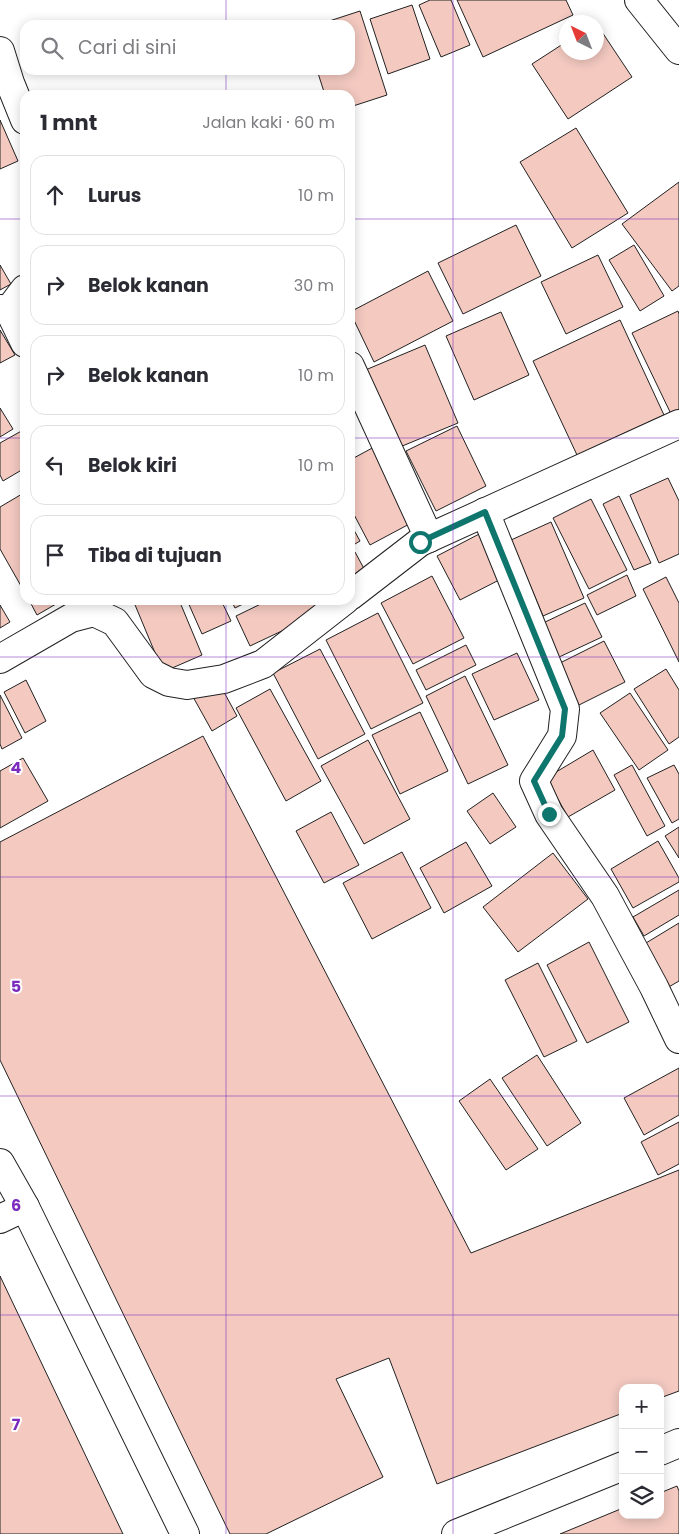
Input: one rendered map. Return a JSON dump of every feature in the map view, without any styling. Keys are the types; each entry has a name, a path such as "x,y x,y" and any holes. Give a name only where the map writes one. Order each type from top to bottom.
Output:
{"street":[{"path":"639,0 679,50"},
{"path":"0,51 20,108"},
{"path":"11,303 20,329"},
{"path":"355,377 429,538"},
{"path":"355,592 420,542 679,424"},
{"path":"485,512 565,709 562,736 534,781 549,814 605,896 654,987 679,1039"},
{"path":"0,659 71,618 94,612 115,622 153,674 169,682 187,685 224,679 263,664 338,605"},
{"path":"0,1163 25,1207 185,1534"},
{"path":"0,1219 25,1207"},
{"path":"664,1449 679,1443"},
{"path":"456,1534 619,1468"}],"building":[{"path":"430,0 451,0 470,45 441,57 419,5"},
{"path":"457,0 566,0 573,15 559,15 559,22 483,57"},
{"path":"412,5 430,59 388,74 370,19"},
{"path":"360,11 387,95 355,105 355,90 323,90 319,75 355,75 355,20 332,20"},
{"path":"604,35 632,77 568,119 532,64 559,47 559,60 604,60"},
{"path":"0,120 18,161 0,169"},
{"path":"576,128 628,213 572,248 520,162"},
{"path":"679,182 679,286 672,291 622,224"},
{"path":"516,225 541,276 463,314 438,263"},
{"path":"634,245 664,296 640,311 609,260"},
{"path":"598,255 623,307 566,334 541,282"},
{"path":"0,265 11,284 0,290"},
{"path":"428,271 453,321 374,362 355,322 355,309"},
{"path":"678,311 679,411 671,414 632,333"},
{"path":"501,312 529,375 474,400 446,336"},
{"path":"620,320 664,415 577,455 533,361"},
{"path":"0,330 15,355 0,363"},
{"path":"425,345 458,423 395,449 363,371"},
{"path":"0,408 13,429 0,437"},
{"path":"457,426 486,486 436,511 406,451"},
{"path":"20,432 20,471 3,481 0,475 0,443"},
{"path":"376,446 415,521 370,545 355,516 355,457"},
{"path":"668,478 679,501 679,554 659,563 630,495"},
{"path":"20,495 20,584 0,549 0,507"},
{"path":"619,496 651,563 634,570 603,504"},
{"path":"591,499 627,570 589,589 553,518"},
{"path":"551,522 584,598 543,616 511,540"},
{"path":"355,532 360,541 355,544"},
{"path":"483,532 505,577 460,600 437,556"},
{"path":"355,552 368,576 355,583"},
{"path":"627,575 636,596 597,615 587,595"},
{"path":"432,576 464,638 413,664 381,603"},
{"path":"666,577 679,603 679,662 643,589"},
{"path":"585,603 602,637 557,658 541,624"},
{"path":"0,605 10,622 0,628"},
{"path":"32,605 54,605 37,615"},
{"path":"135,605 181,605 202,655 163,672"},
{"path":"189,605 223,605 231,621 202,634"},
{"path":"259,605 319,605 322,612 250,646 236,616"},
{"path":"378,613 423,703 371,729 326,640"},
{"path":"604,641 625,682 579,705 558,664"},
{"path":"466,645 476,665 426,690 416,670"},
{"path":"320,649 365,734 318,759 273,673"},
{"path":"517,653 539,700 494,720 472,674"},
{"path":"666,669 679,690 679,737 669,744 634,689"},
{"path":"465,676 508,765 468,784 426,696"},
{"path":"26,680 46,721 25,733 4,692"},
{"path":"218,681 237,716 212,731 192,695"},
{"path":"270,689 321,781 286,801 236,708"},
{"path":"630,693 668,750 639,770 600,713"},
{"path":"0,695 22,738 2,749 0,744"},
{"path":"420,712 448,771 400,794 372,735"},
{"path":"203,736 471,1253 679,1170 679,1391 664,1397 664,1384 619,1384 619,1415 437,1484 389,1358 336,1379 383,1477 266,1534 230,1534 0,1060 0,842"},
{"path":"368,740 410,819 364,844 321,766"},
{"path":"593,750 615,790 568,817 546,778"},
{"path":"23,758 48,801 0,828 0,771"},
{"path":"632,765 665,826 647,836 614,775"},
{"path":"674,765 679,774 679,819 672,823 647,778"},
{"path":"493,793 516,827 490,844 467,811"},
{"path":"331,812 359,865 324,883 296,831"},
{"path":"679,827 679,858 665,836"},
{"path":"658,841 679,878 679,882 633,908 611,869"},
{"path":"466,842 492,886 444,913 420,868"},
{"path":"402,852 431,908 372,939 343,883"},
{"path":"553,853 588,899 518,952 483,907"},
{"path":"679,890 679,915 644,936 633,917"},
{"path":"679,923 679,981 667,988 641,946"},
{"path":"589,942 629,1022 587,1043 547,965"},
{"path":"538,963 577,1041 544,1057 505,980"},
{"path":"537,1055 581,1123 547,1146 502,1078"},
{"path":"679,1068 679,1115 644,1135 624,1098"},
{"path":"490,1079 538,1149 506,1170 459,1101"},
{"path":"679,1122 679,1164 658,1175 641,1142"},
{"path":"0,1276 123,1534 0,1534"},
{"path":"677,1486 679,1491 679,1534 560,1534 619,1510 619,1519 664,1519 664,1491"}],"route":[{"path":"420,542 485,512 565,709 562,736 534,781 549,814"}]}
